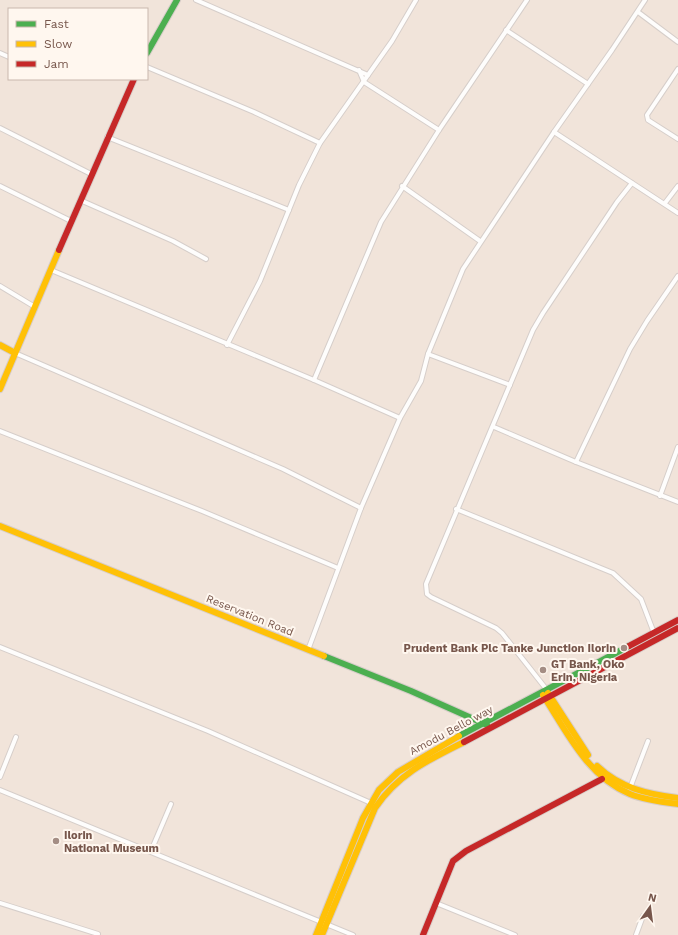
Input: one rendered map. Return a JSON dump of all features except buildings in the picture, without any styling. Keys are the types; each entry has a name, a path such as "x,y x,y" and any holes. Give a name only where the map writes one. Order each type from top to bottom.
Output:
{"main road":[{"path":"148,51 177,0"},
{"path":"0,389 91,174 134,80"},
{"path":"0,345 15,353"},
{"name":"Reservation Road","path":"0,526 486,723 491,728"},
{"name":"Amodu Bello way","path":"322,935 324,922 371,804 379,790 398,772 433,750 678,620"},
{"name":"Amodu Bello way","path":"316,935 324,922 375,808 388,790 399,779 414,768 678,628"},
{"path":"544,690 576,746 602,779 632,795 678,804"},
{"path":"548,698 591,759 611,778 630,789 678,798"},
{"path":"423,935 453,861 458,856 602,779"}],"street":[{"path":"196,0 368,75"},
{"path":"227,344 260,281 289,210 320,143 364,82 416,0"},
{"path":"314,380 381,222 402,186 527,0"},
{"path":"308,650 361,508 400,418 421,381 428,354 463,269 480,241 645,0"},
{"path":"638,12 678,42"},
{"path":"506,30 588,84"},
{"path":"148,67 254,112 320,143"},
{"path":"678,69 647,115 648,120 678,139"},
{"path":"358,70 364,82 439,130"},
{"path":"0,128 91,174"},
{"path":"554,132 678,213"},
{"path":"107,137 289,210"},
{"path":"544,690 502,633 488,623 431,597 427,594 425,589 427,580 456,508 494,427 528,341 543,313 617,202 632,183"},
{"path":"0,186 71,221"},
{"path":"402,186 480,241"},
{"path":"665,204 678,186"},
{"path":"80,200 173,241 206,259"},
{"path":"51,270 314,380 400,418"},
{"path":"576,462 630,349 678,276"},
{"path":"0,286 35,307"},
{"path":"15,353 282,469 361,508"},
{"path":"428,354 510,385"},
{"path":"494,427 576,462 678,502"},
{"path":"0,431 209,514 338,568"},
{"path":"660,496 678,447"},
{"path":"456,508 613,573 641,599 654,633"},
{"path":"0,647 208,731 371,804"},
{"path":"0,777 16,737"},
{"path":"630,789 648,741"},
{"path":"0,790 353,935"},
{"path":"151,851 171,804"},
{"path":"0,903 98,934"},
{"path":"436,903 515,935"},
{"path":"636,935 643,916"},
{"path":"86,935 88,930"}],"shaded area":[{"path":"0,0 678,0 678,935 0,935"}],"traffic: fast":[{"path":"148,51 177,0"},
{"path":"459,736 629,646"},
{"path":"324,656 411,691 487,725"}],"traffic: slow":[{"path":"0,389 59,250"},
{"path":"0,345 15,353"},
{"path":"0,526 324,656"},
{"path":"548,693 588,755"},
{"path":"543,695 579,752 602,776 615,786 630,794 660,802 678,804"},
{"path":"316,935 363,818 379,790 398,772 459,736"},
{"path":"322,935 375,808 384,796 404,777 426,762 464,742"},
{"path":"597,766 615,780 634,789 678,798"}],"traffic: jam":[{"path":"59,250 134,80"},
{"path":"629,646 678,620"},
{"path":"464,742 678,628"},
{"path":"423,935 453,861 466,851 602,779"}],"place":[{"name":"Prudent Bank Plc Tanke Junction Ilorin","path":"624,648"},
{"name":"GT Bank, Oko Erin, Nigeria","path":"543,670"},
{"name":"Ilorin National Museum","path":"56,841"}]}
